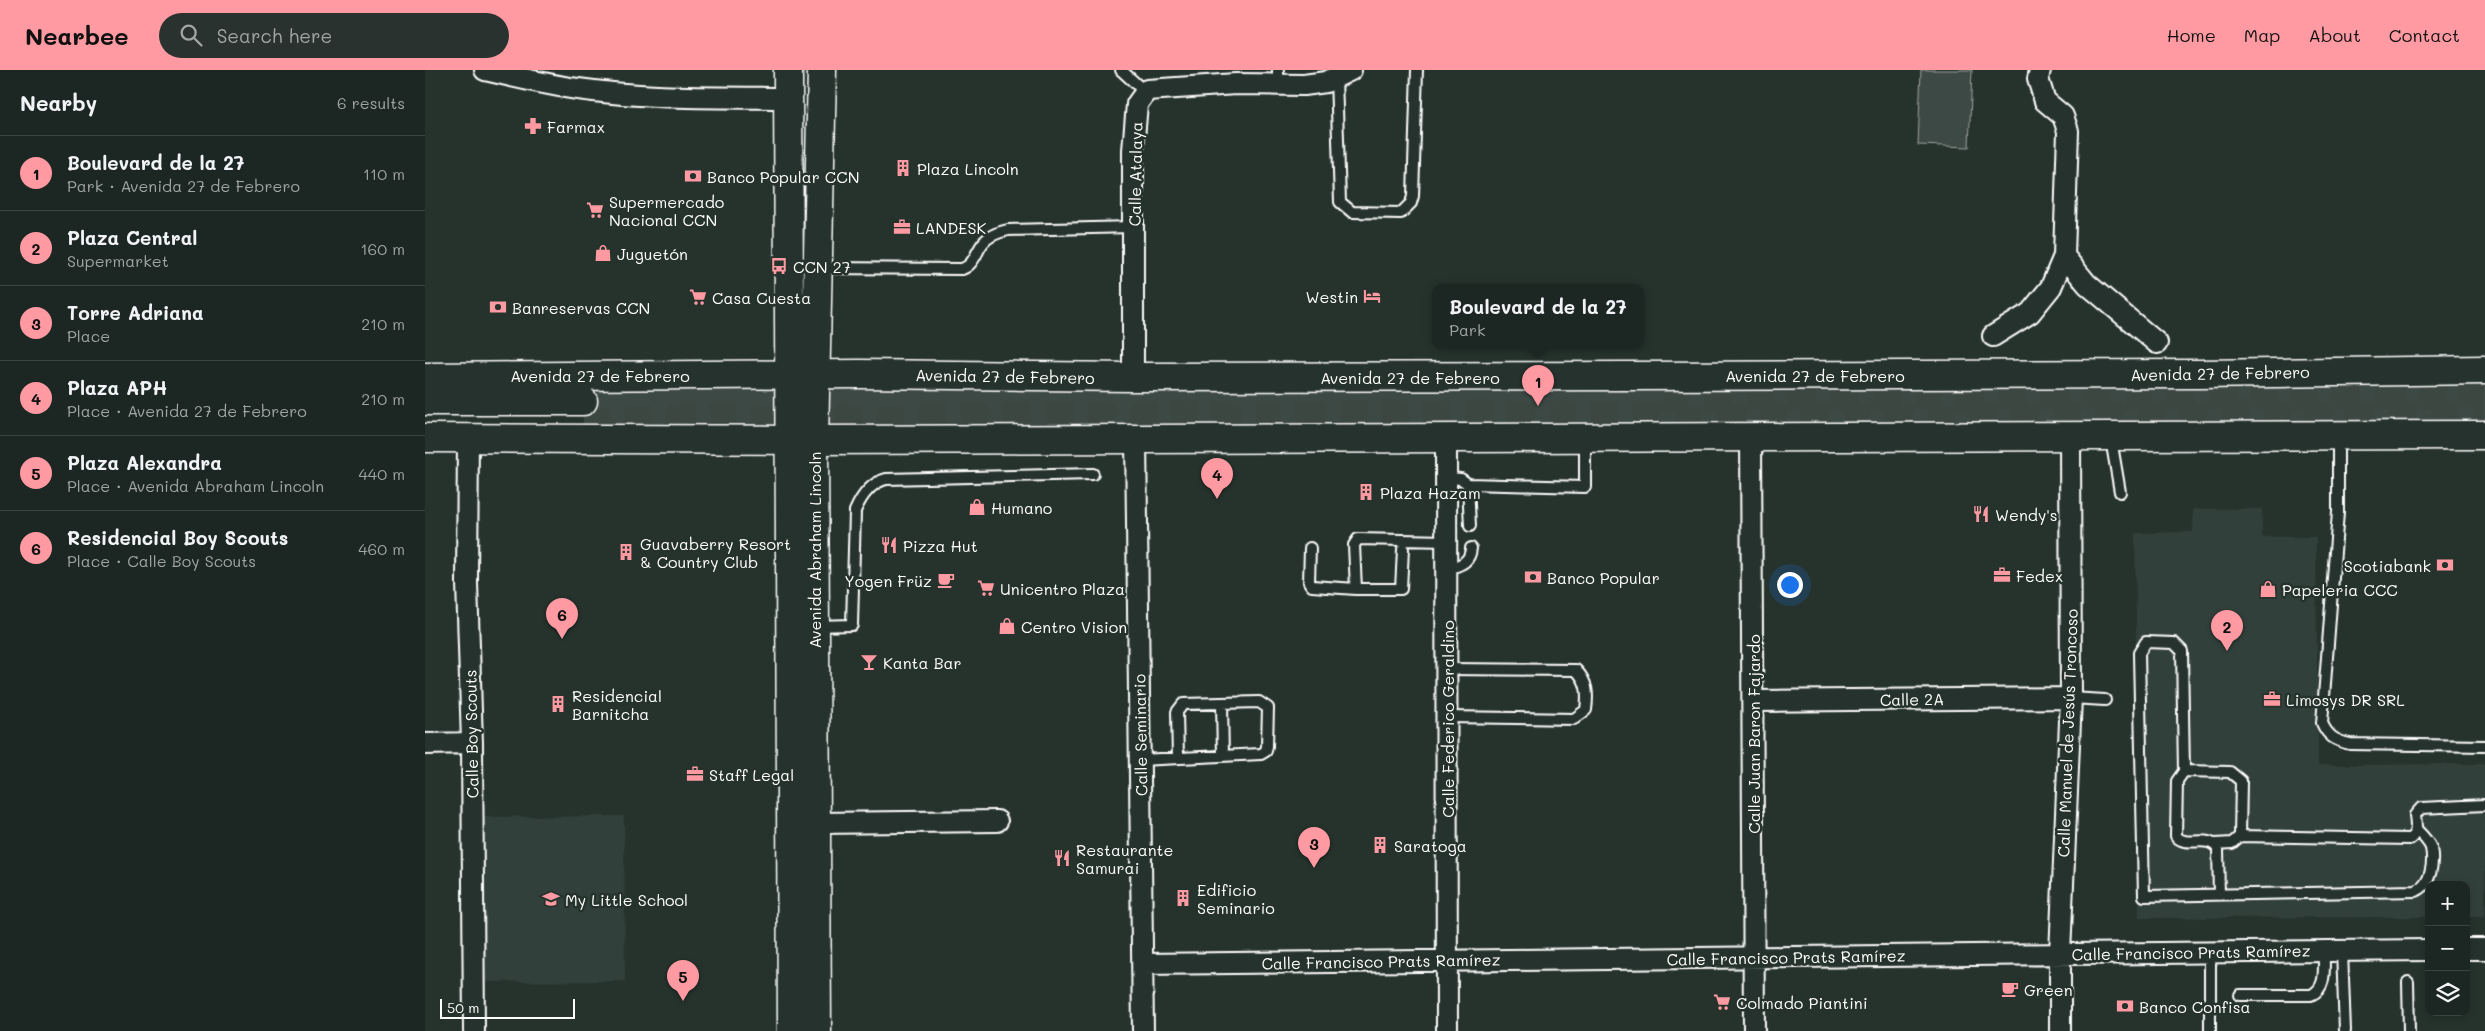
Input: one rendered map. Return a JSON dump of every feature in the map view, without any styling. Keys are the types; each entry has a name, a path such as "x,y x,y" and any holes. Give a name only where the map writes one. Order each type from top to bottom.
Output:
{"main road":[{"name":"Avenida Abraham Lincoln","path":"788,70 801,374 792,1031"},
{"name":"Avenida Abraham Lincoln","path":"801,374 818,268 822,70"},
{"path":"2451,371 2485,360"},
{"name":"Avenida 27 de Febrero","path":"425,377 801,374 1133,377 2179,374 2485,370"},
{"path":"425,402 583,410 425,418"},
{"path":"425,438 801,440 2485,435"},
{"name":"Avenida Abraham Lincoln","path":"801,440 815,626 817,1031"}],"street":[{"path":"1993,336 2030,313 2051,287 2064,256 2067,131 2063,116 2045,101 2037,79 2040,70"},
{"path":"492,72 577,89 610,92 659,96 788,98"},
{"path":"1145,92 1147,90 1236,84 1278,77 1319,83 1343,73"},
{"name":"Calle Atalaya","path":"1133,377 1133,150 1137,104 1145,92"},
{"path":"2064,256 2087,284 2157,343"},
{"name":"Calle Manuel de Jesús Troncoso","path":"2060,1031 2060,954 2071,698 2071,436"},
{"name":"Calle Juan Baron Fajardo","path":"1751,437 1754,1031"},
{"name":"Calle Boy Scouts","path":"468,438 467,584 472,743 474,1031"},
{"name":"Calle Seminario","path":"1136,438 1143,1031"},
{"name":"Calle Federico Geraldino","path":"1446,438 1447,1031"},
{"name":"Calle 2A","path":"1753,701 2071,698"},
{"path":"425,744 472,743"},
{"path":"815,823 997,821"},
{"path":"2470,950 2485,949"},
{"name":"Calle Francisco Prats Ramírez","path":"1143,964 2425,950"}],"lane":[{"path":"1121,70 1145,92"},
{"path":"1343,73 1340,202 1352,212 1401,212 1411,203 1413,196 1417,70"},
{"path":"818,268 962,268 971,264 983,242 990,236 1008,230 1133,227"},
{"path":"2111,436 2120,492"},
{"path":"2338,436 2338,512 2322,723 2324,729 2329,736 2338,742 2350,744 2485,746"},
{"path":"1446,478 1461,479 1468,484 1585,487 1585,437"},
{"path":"815,626 853,625 855,511 860,500 877,482 886,479 1093,474"},
{"path":"1468,484 1470,526"},
{"path":"1355,589 1354,545 1358,539 1446,541"},
{"path":"1310,548 1309,582 1313,586 1355,589 1401,589 1403,549"},
{"path":"1447,570 1464,564 1470,557 1471,548"},
{"path":"2416,829 2431,846 2432,859 2429,878 2422,888 2416,891 2144,896 2139,653 2146,642 2174,643 2182,651 2184,771 2177,781 2176,836 2183,841 2209,841 2215,844 2232,843 2240,836 2410,839 2415,835 2415,815 2421,808 2485,805"},
{"path":"1447,669 1576,670 1584,678 1588,695 1586,710 1574,719 1447,717"},
{"path":"2071,698 2105,700"},
{"path":"1140,760 1261,754 1266,751 1268,708 1259,702 1183,704 1179,706 1177,712 1178,758"},
{"path":"1222,703 1223,756"},
{"path":"2184,771 2230,772 2237,776 2241,781 2240,836"},
{"path":"2215,844 2218,849 2219,895"},
{"path":"2240,996 2311,995 2319,992 2323,986 2333,951"},
{"path":"2333,951 2345,1031"},
{"path":"2210,952 2210,1031"},
{"path":"2408,982 2409,1031"}],"shaded area":[{"path":"1921,70 1972,70 1969,147 1918,145"},
{"path":"2485,376 2485,429 593,433 591,383"},
{"path":"2193,509 2262,509 2262,537 2316,537 2318,765 2485,764 2485,917 2470,917 2470,881 2425,881 2425,917 2139,918 2135,533 2193,532"},
{"name":"My Little School","path":"624,816 625,981 478,982 477,817"}],"tunnel":[{"path":"1662,398 2485,395"},
{"path":"583,419 1403,414 1806,418 2485,415"}],"place":[{"name":"Farmax","path":"533,126"},
{"name":"Plaza Lincoln","path":"903,168"},
{"name":"Banco Popular CCN","path":"693,176"},
{"name":"Supermercado Nacional CCN","path":"595,210"},
{"name":"LANDESK","path":"902,227"},
{"name":"Juguetón","path":"603,253"},
{"name":"CCN 27","path":"779,266"},
{"name":"Westin","path":"1372,296"},
{"name":"Casa Cuesta","path":"698,297"},
{"name":"Banreservas CCN","path":"498,307"},
{"name":"Boulevard de la 27","path":"1538,406"},
{"name":"Plaza Hazam","path":"1366,492"},
{"name":"Plaza APH","path":"1217,499"},
{"name":"Humano","path":"977,507"},
{"name":"Wendy's","path":"1981,514"},
{"name":"Pizza Hut","path":"889,545"},
{"name":"Guavaberry Resort & Country Club","path":"626,552"},
{"name":"Scotiabank","path":"2445,565"},
{"name":"Fedex","path":"2002,575"},
{"name":"Banco Popular","path":"1533,577"},
{"name":"Yogen Früz","path":"946,580"},
{"name":"Unicentro Plaza","path":"986,588"},
{"name":"Papeleria CCC","path":"2268,589"},
{"name":"Centro Vision","path":"1007,626"},
{"name":"Residencial Boy Scouts","path":"562,639"},
{"name":"Plaza Central","path":"2227,651"},
{"name":"Kanta Bar","path":"869,662"},
{"name":"Limosys DR SRL","path":"2272,699"},
{"name":"Residencial Barnitcha","path":"558,704"},
{"name":"Staff Legal","path":"695,774"},
{"name":"Saratoga","path":"1380,845"},
{"name":"Restaurante Samurai","path":"1062,858"},
{"name":"Torre Adriana","path":"1314,868"},
{"name":"Edificio Seminario","path":"1183,898"},
{"name":"My Little School","path":"551,899"},
{"name":"Green","path":"2010,989"},
{"name":"Plaza Alexandra","path":"683,1001"},
{"name":"Colmado Piantini","path":"1722,1002"},
{"name":"Banco Confisa","path":"2125,1006"}]}
